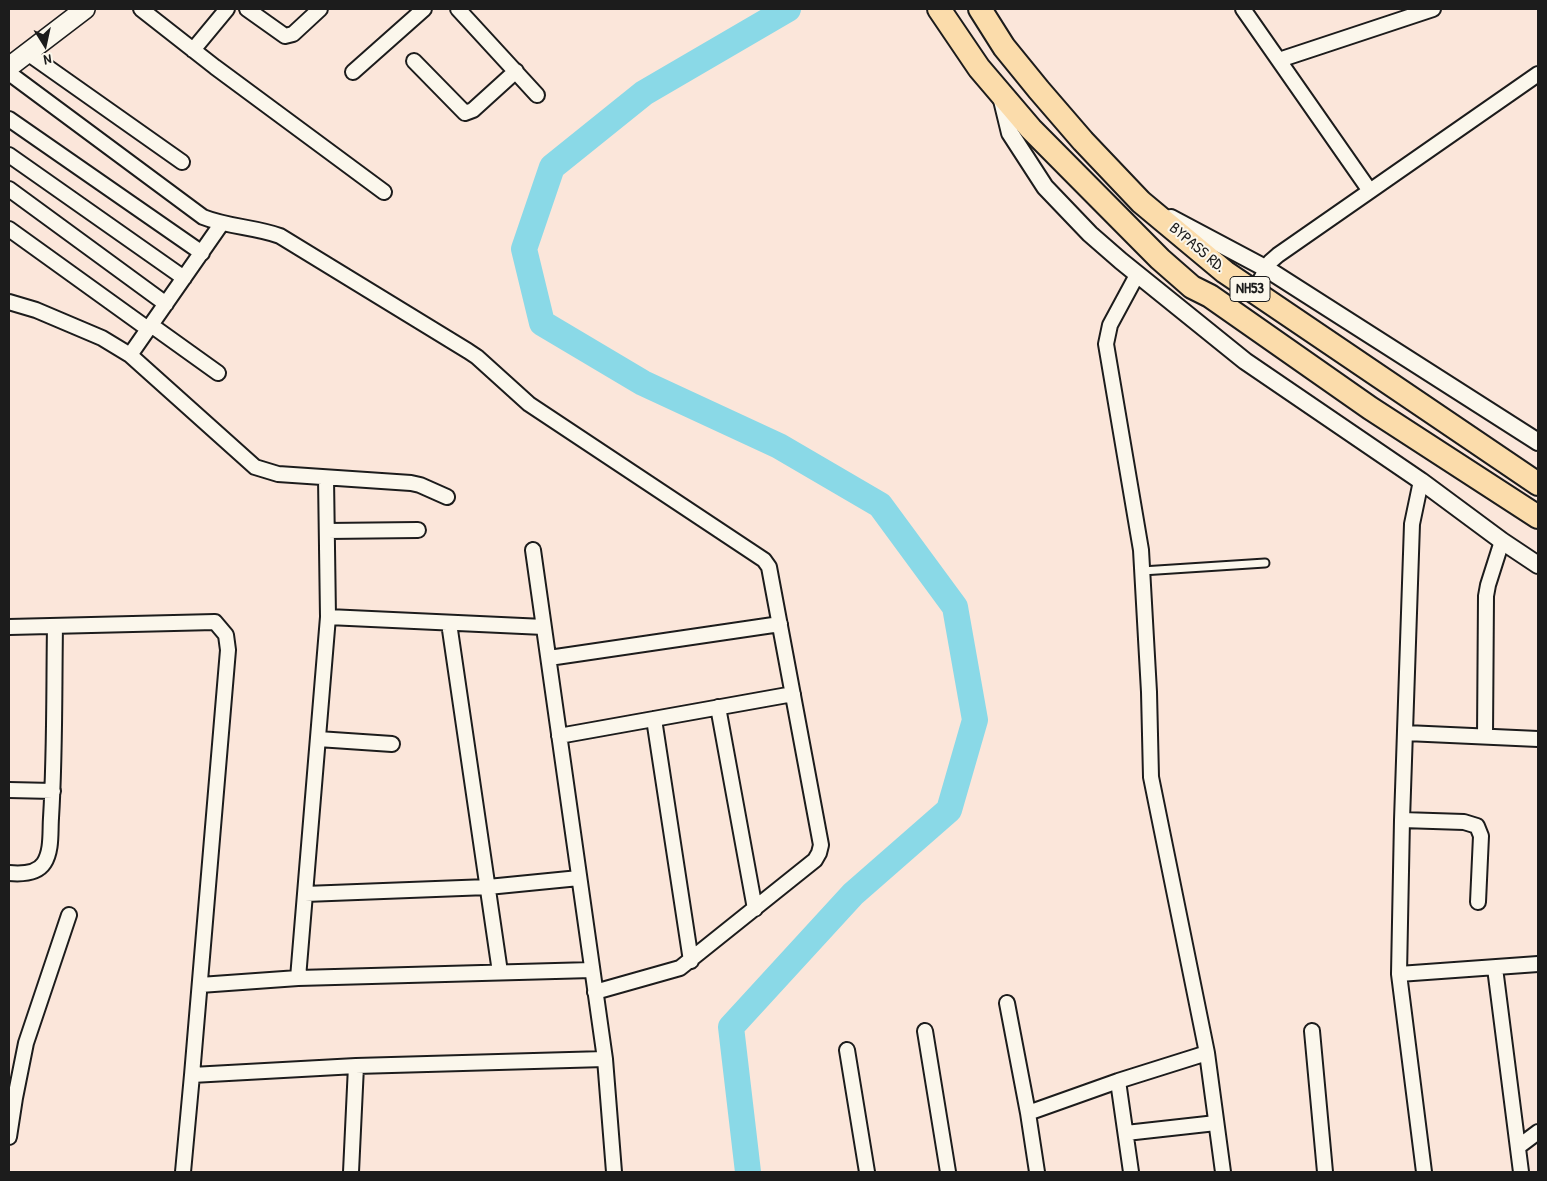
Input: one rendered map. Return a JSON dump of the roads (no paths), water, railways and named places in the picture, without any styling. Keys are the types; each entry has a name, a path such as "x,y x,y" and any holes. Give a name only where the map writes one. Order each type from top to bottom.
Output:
{"highway":[{"name":"BYPASS RD.","path":"939,9 979,68 1031,129 1160,260 1192,287 1210,296 1370,408 1538,517"},
{"name":"BYPASS RD.","path":"980,9 1004,47 1083,141 1141,202 1225,272 1538,484"},
{"path":"1370,408 1390,385"}],"main road":[{"path":"9,67 26,52 85,9"}],"street":[{"path":"141,9 384,192"},
{"path":"193,50 227,9"},
{"path":"247,9 285,36 293,34 320,9"},
{"path":"353,72 424,9"},
{"path":"458,9 537,95"},
{"path":"1244,9 1370,191"},
{"path":"1279,60 1433,9"},
{"path":"26,52 182,162"},
{"path":"414,61 465,113 472,110 516,72"},
{"path":"9,73 203,216 222,223 280,236 468,351 530,404 764,560 769,567 821,845 819,853 815,860 680,968 595,992"},
{"path":"1254,292 1270,262 1278,255 1538,74"},
{"path":"999,90 1010,133 1045,187 1090,234 1246,361 1421,481 1538,565"},
{"path":"9,119 202,252"},
{"path":"9,155 184,278"},
{"path":"9,189 166,304"},
{"path":"1141,202 1267,269 1538,442"},
{"path":"130,355 222,223"},
{"path":"9,229 218,373"},
{"path":"1138,275 1110,325 1106,344 1141,550 1149,692 1151,777 1207,1053 1223,1172"},
{"path":"9,302 36,310 102,338 130,355 255,467 278,474 410,483 420,485 447,497"},
{"path":"298,978 328,617 326,478"},
{"path":"1421,481 1412,524 1399,974 1424,1172"},
{"path":"327,531 418,530"},
{"path":"1485,736 1486,596 1502,541"},
{"path":"533,550 605,1059 614,1172"},
{"path":"328,617 544,627"},
{"path":"9,627 216,622 226,635 228,650 184,1172"},
{"path":"449,623 500,972"},
{"path":"549,658 780,624"},
{"path":"9,873 24,874 43,866 48,856 53,791 55,626"},
{"path":"559,736 793,694"},
{"path":"718,708 755,909"},
{"path":"654,719 690,961"},
{"path":"1406,733 1538,739"},
{"path":"318,739 392,744"},
{"path":"9,790 53,791"},
{"path":"1402,820 1464,822 1477,826 1481,836 1478,902"},
{"path":"305,894 488,887 579,878"},
{"path":"9,1137 14,1098 26,1043 69,915"},
{"path":"1399,974 1538,964"},
{"path":"1495,968 1522,1172"},
{"path":"200,985 298,978 592,970"},
{"path":"1007,1003 1037,1172"},
{"path":"925,1031 948,1172"},
{"path":"1312,1031 1325,1172"},
{"path":"847,1050 867,1172"},
{"path":"1028,1113 1118,1081 1207,1053"},
{"path":"192,1075 356,1066 605,1059"},
{"path":"351,1172 356,1066"},
{"path":"1118,1081 1131,1172"},
{"path":"1126,1133 1216,1123"},
{"path":"1518,1147 1538,1132"}],"lane":[{"path":"1142,570 1265,563"}],"waterway":[{"path":"748,1172 731,1027 853,894 949,810 975,720 955,607 880,505 779,446 643,383 542,323 524,249 552,167 644,93 788,9"}]}
